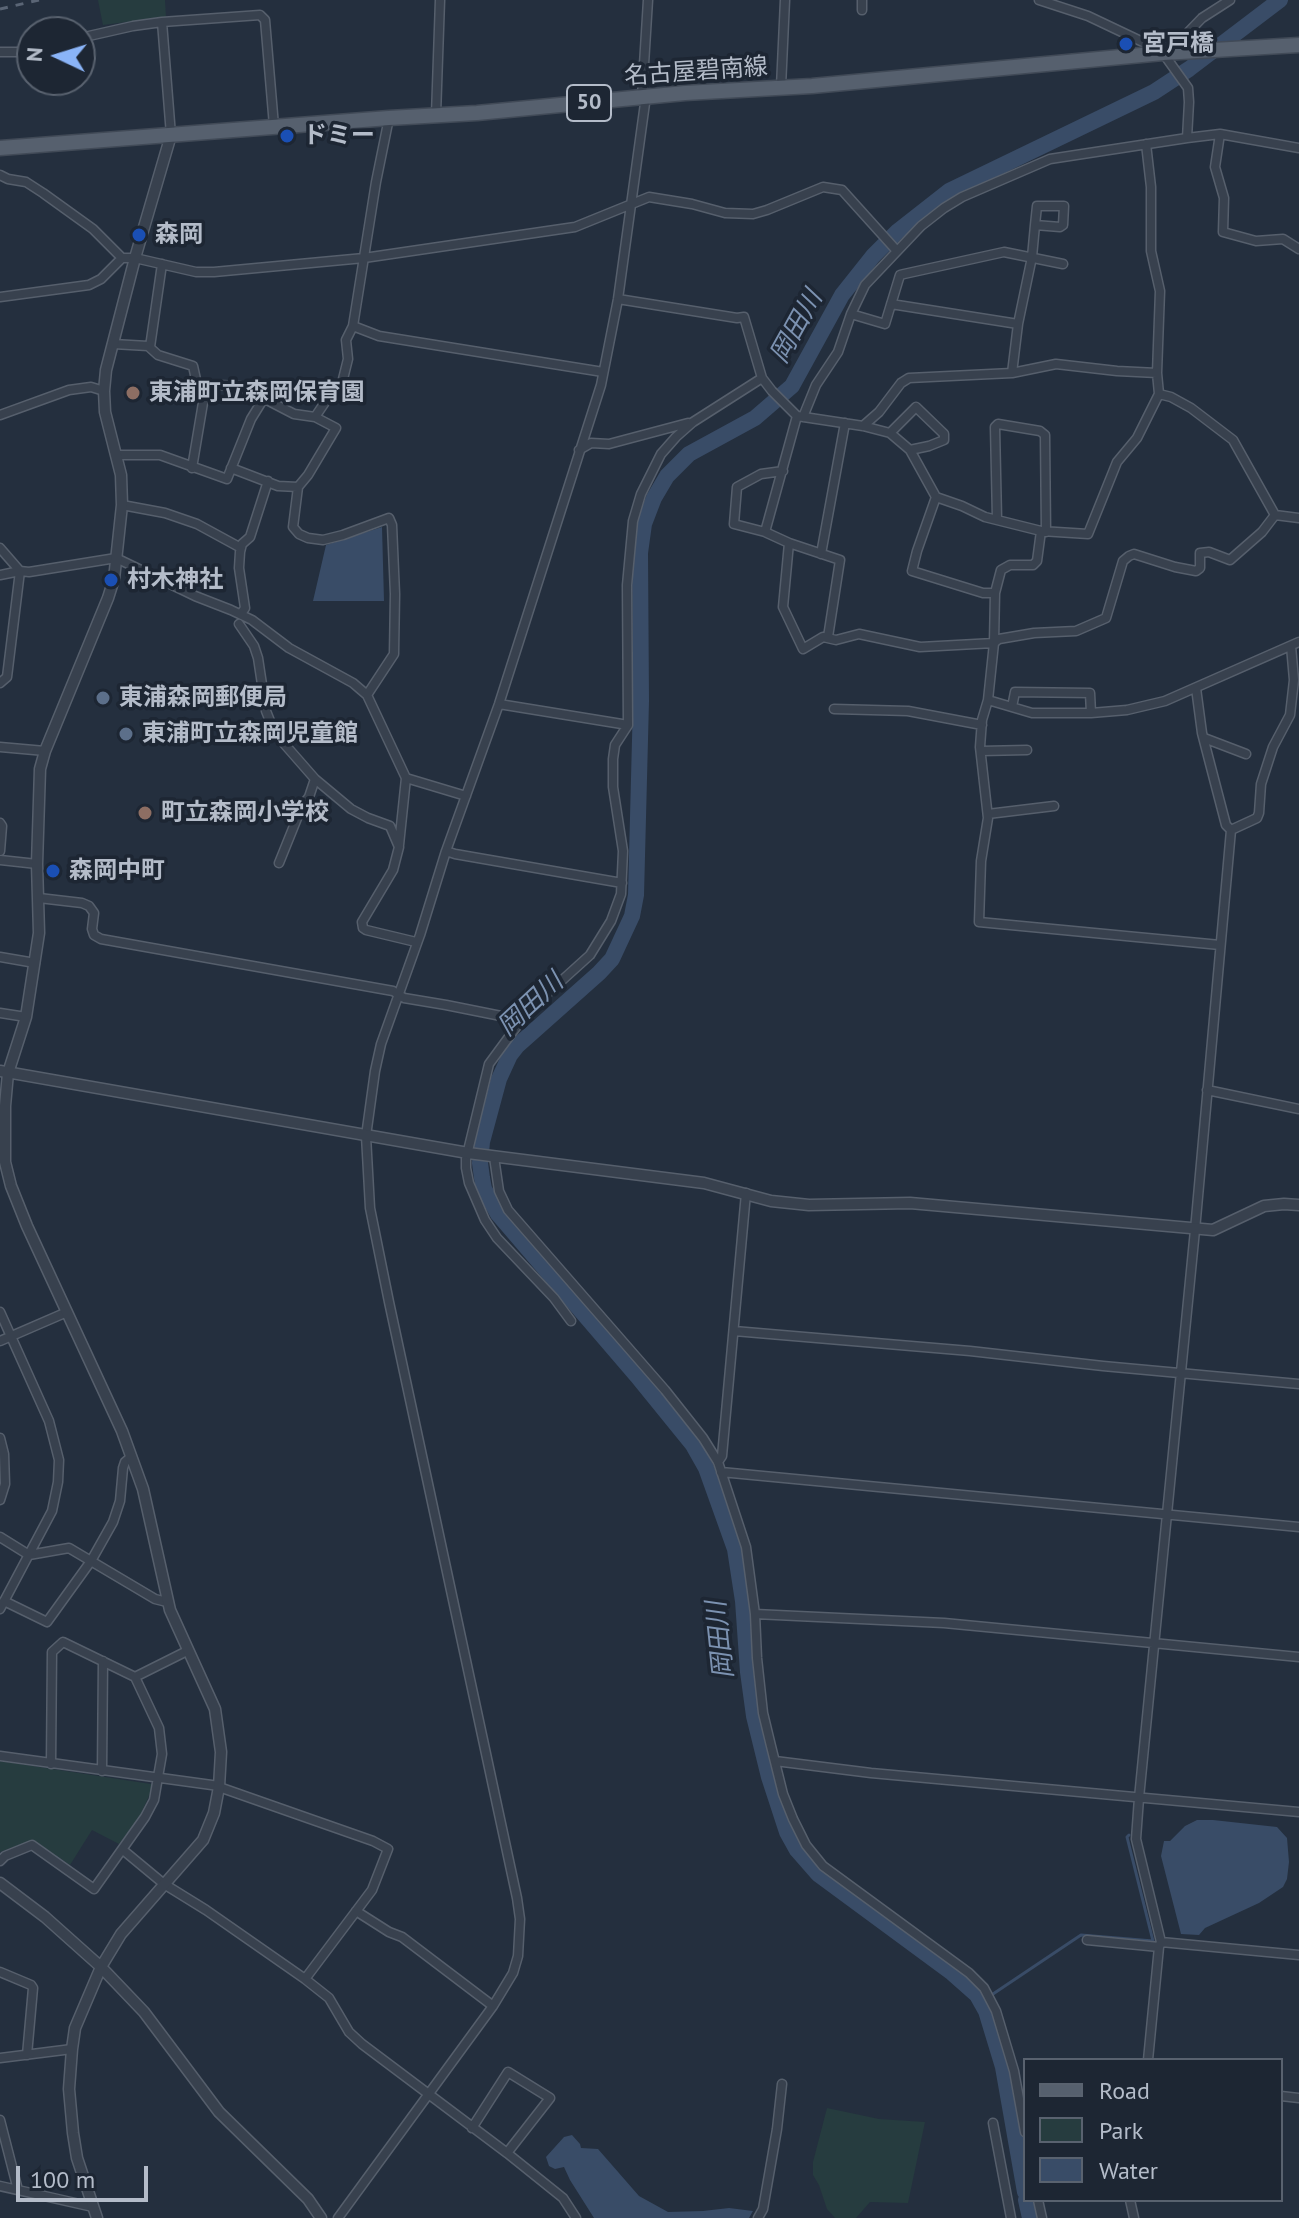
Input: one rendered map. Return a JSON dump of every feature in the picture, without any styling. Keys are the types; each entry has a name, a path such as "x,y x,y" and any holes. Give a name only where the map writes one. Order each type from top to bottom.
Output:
{"main road":[{"name":"名古屋碧南線","path":"0,148 477,113 1164,53 1299,45"}],"street":[{"path":"436,115 440,0"},
{"path":"338,2218 493,2006 513,1973 520,1939 520,1919 485,1743 370,1208 366,1136 378,1059 446,851 499,704 601,385 613,333 631,204 644,97 648,0"},
{"path":"781,87 785,0"},
{"path":"1039,0 1088,16 1164,53 1188,88 1187,138"},
{"path":"1164,53 1202,18 1230,0"},
{"path":"96,34 162,22 260,15 265,20 274,126"},
{"path":"95,2213 77,2158 73,2133 69,2089 75,2028 101,1967 121,1934 203,1840 214,1813 221,1752 215,1709 167,1602 143,1489 122,1431 27,1226 11,1186 2,1137 4,1072 26,1017 39,933 37,864 40,769 114,579 122,505 121,475 105,412 104,391 106,370 135,258 171,135 162,22"},
{"path":"315,417 334,389 342,383 348,359 346,340 353,326 389,118"},
{"path":"1220,134 1215,167 1224,198 1223,232 1256,241 1283,239 1299,249"},
{"path":"765,532 797,414 838,352 865,285 921,226 944,208 962,197 1050,159 1220,134 1299,148"},
{"path":"618,299 744,317 762,378 797,414 890,433 910,450 936,497 985,517 1043,532 1088,534 1117,462 1137,438 1159,394 1160,291 1151,251 1151,187 1146,144"},
{"path":"0,175 26,182 43,193 93,229 122,258"},
{"path":"0,297 89,285 101,279 122,258 135,258 196,272 214,272 364,258 575,227 649,197 725,213 753,214 823,187 842,190 897,251"},
{"path":"1012,373 1035,225"},
{"path":"851,314 885,324 900,275 1004,252 1063,264"},
{"path":"150,347 162,264"},
{"path":"891,304 1018,324"},
{"path":"353,326 379,336 603,372"},
{"path":"113,344 150,347 158,355 193,366 197,384 240,386 294,414 315,417 336,428 298,487 293,527 308,538 323,540 389,518 392,525 395,594 394,654 367,695"},
{"path":"863,426 909,378 1012,373 1056,364 1157,373"},
{"path":"571,1321 554,1298 497,1238 485,1220 469,1183 466,1168 468,1153 489,1064 537,1001 581,964 599,943 617,907 622,883 623,851 613,787 613,759 615,745 628,725 627,585 633,521 641,494 661,454 693,422 762,378"},
{"path":"192,468 206,385"},
{"path":"0,415 69,390 91,387 104,391"},
{"path":"1159,394 1191,408 1233,440 1275,515"},
{"path":"116,455 160,455 227,479 251,419 264,398"},
{"path":"890,433 916,407 944,434 944,440 910,450"},
{"path":"578,451 591,443 609,444 693,422"},
{"path":"821,554 845,423"},
{"path":"997,519 995,427 998,424 1040,431 1045,435 1043,532 1037,561 1033,565 1010,565 1001,570 995,593 994,643 982,725 981,751 988,814 981,861 979,922 1220,945"},
{"path":"231,468 278,486 298,487"},
{"path":"783,471 761,474 737,487 734,524 840,560 828,637"},
{"path":"240,619 245,608 239,568 241,548 250,537 268,481"},
{"path":"936,497 912,571 983,593 995,593"},
{"path":"122,505 165,513 197,524 241,548"},
{"path":"1275,515 1299,518"},
{"path":"789,543 783,607 803,649 823,637 836,640 859,634 920,647 994,643 999,639 1034,633 1076,631 1095,624 1106,618 1123,561 1129,556 1134,554 1196,571 1200,568 1200,553 1209,552 1230,560 1262,532 1275,515"},
{"path":"0,548 20,571 7,677 0,683"},
{"path":"0,575 116,558 240,619 252,620 289,648 353,683 367,695 406,778 399,847 393,870 362,925 366,930 416,942"},
{"path":"240,619 258,658 266,711 289,751 315,779 351,809 390,826 399,847"},
{"path":"988,700 1032,713 1127,710 1165,701 1295,644 1290,715 1273,747 1261,784 1259,813 1257,818 1231,830 1136,1839 1160,1945 1148,2058"},
{"path":"1196,688 1204,738 1226,825 1230,829"},
{"path":"1012,707 1015,692 1090,693 1091,713"},
{"path":"499,704 628,725"},
{"path":"834,709 908,711 982,725"},
{"path":"1204,738 1246,754"},
{"path":"0,747 45,751"},
{"path":"981,751 1027,750"},
{"path":"406,778 466,796"},
{"path":"279,863 315,779"},
{"path":"988,814 1054,806"},
{"path":"0,823 0,851"},
{"path":"446,851 622,883"},
{"path":"0,860 37,864"},
{"path":"39,898 89,906 94,913 94,935 101,939 393,991 404,998 520,1022"},
{"path":"0,957 35,963"},
{"path":"0,1013 26,1017"},
{"path":"4,1072 468,1153 704,1183 771,1201 809,1205 910,1203 1195,1230 1213,1230 1264,1206 1299,1205"},
{"path":"1207,1090 1299,1109"},
{"path":"494,1157 499,1191 508,1210 672,1399 718,1462 746,1547 763,1713 783,1794 806,1845 823,1866 911,1929 984,1988 996,2011 1014,2071 1023,2121"},
{"path":"718,1462 722,1456 746,1193"},
{"path":"0,1312 49,1421 59,1460 52,1511 2,1605 47,1622 91,1561 116,1513 123,1468 131,1457"},
{"path":"0,1341 67,1312"},
{"path":"734,1331 1299,1384"},
{"path":"0,1438 5,1484 0,1500"},
{"path":"721,1472 1299,1527"},
{"path":"0,1537 29,1555 69,1548 155,1599 167,1602"},
{"path":"755,1614 931,1622 1299,1657"},
{"path":"0,1861 32,1845 94,1889 154,1800 162,1754 159,1728 135,1677 63,1642 52,1652 51,1764"},
{"path":"135,1677 187,1651"},
{"path":"102,1771 103,1661"},
{"path":"0,1756 219,1787 388,1849 372,1890 305,1979"},
{"path":"775,1761 871,1773 1299,1812"},
{"path":"123,1850 164,1884 206,1910 329,1998 349,2032 563,2198 576,2218"},
{"path":"2,1888 45,1917 101,1967 144,2012 219,2112 308,2199 321,2218"},
{"path":"356,1911 402,1937 493,2006"},
{"path":"1087,1940 1299,1955"},
{"path":"0,1972 33,1988 27,2055"},
{"path":"0,2058 72,2049"},
{"path":"1014,2071 1023,2072"},
{"path":"472,2128 508,2072 550,2098 507,2153"},
{"path":"758,2218 763,2209 782,2084"},
{"path":"0,2120 18,2190"},
{"path":"993,2123 1011,2218"},
{"path":"0,2186 95,2213"}],"green space":[{"path":"98,0 165,0 166,17 103,25"},
{"path":"0,1761 151,1784 153,1787 139,1818 119,1844 92,1830 70,1865 33,1840 0,1852"},
{"path":"827,2108 879,2119 925,2122 908,2203 870,2202 856,2218 835,2218 827,2209 813,2175 813,2162"}],"water":[{"path":"382,527 384,601 313,601 326,545"},
{"path":"1197,1820 1277,1827 1287,1838 1287,1879 1283,1887 1259,1903 1205,1928 1199,1935 1181,1934 1161,1856 1164,1841 1170,1841 1185,1826"},
{"path":"572,2135 581,2148 598,2149 639,2196 668,2212 729,2208 753,2211 749,2218 594,2218 564,2167 555,2169 549,2166 546,2157 564,2137"}],"waterway":[{"name":"岡田川","path":"1023,2181 1003,2067 986,2011 977,1995 951,1972 818,1874 797,1850 787,1832 754,1716 735,1549 706,1468 693,1445 637,1376 498,1214 484,1189 480,1163 482,1142 499,1079 510,1055 612,959 632,916 636,895 641,701 640,553 644,524 667,476 689,454 755,418 792,386 842,295 873,256 898,231 949,191 1154,92 1280,0"},
{"path":"981,2002 1081,1935 1153,1941 1129,1835"},
{"name":"岡田川","path":"1026,2202 1030,2218"}],"railway":[{"path":"0,9 39,0"}],"place":[{"name":"宮戸橋","path":"1126,44"},
{"name":"ドミー","path":"287,136"},
{"name":"森岡","path":"139,235"},
{"name":"東浦町立森岡保育園","path":"133,393"},
{"name":"村木神社","path":"111,580"},
{"name":"東浦森岡郵便局","path":"103,698"},
{"name":"東浦町立森岡児童館","path":"126,734"},
{"name":"町立森岡小学校","path":"145,813"},
{"name":"森岡中町","path":"53,871"}]}
